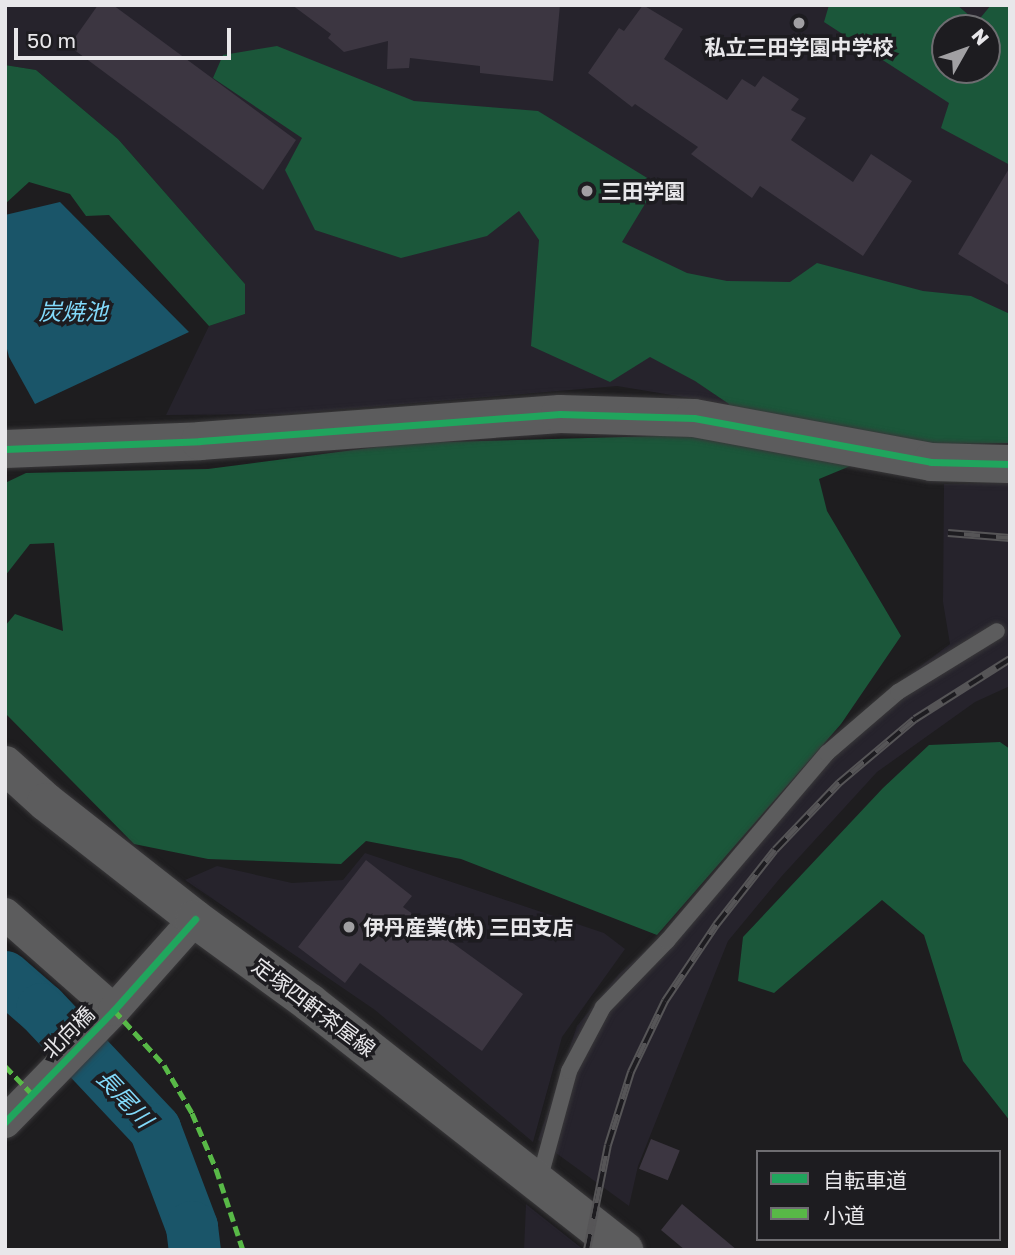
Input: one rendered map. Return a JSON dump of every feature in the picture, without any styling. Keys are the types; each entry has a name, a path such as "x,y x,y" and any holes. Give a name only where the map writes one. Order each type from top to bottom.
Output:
{"street":[{"path":"5,449 201,441 561,414 694,418 931,462 1010,464"},
{"name":"定塚四軒茶屋線","path":"5,765 46,802 195,919 310,1003 624,1250"},
{"path":"5,914 114,1010"},
{"name":"北向橋","path":"5,1122 114,1010 195,919"}],"lane":[{"path":"539,1181 569,1071 603,1007 667,941 827,753 898,692 997,631"}],"shaded area":[{"name":"三田学園","path":"5,5 1010,5 1010,443 775,412 617,386 285,414 166,415 209,326 245,314 245,284 118,139 36,70 5,65"},
{"path":"1010,483 1010,686 975,702 877,772 781,877 728,941 638,1166 629,1206 538,1140 577,1026 619,974 674,925 834,739 901,681 950,644 943,602 944,484"},
{"path":"365,853 604,933 625,949 562,1037 533,1142 375,1010 185,880 217,866 292,883 343,880"},
{"path":"526,1204 584,1250 524,1250"}],"green space":[{"path":"829,5 957,5 968,14 931,14 931,84 1001,84 1001,14 984,14 991,5 1010,5 1010,165 941,128 949,103 824,22"},
{"path":"277,46 414,101 538,111 657,184 622,242 687,273 727,281 790,282 817,263 923,291 971,296 1010,314 1010,443 901,445 819,479 827,511 901,636 841,724 657,935 461,859 366,841 341,864 208,859 134,844 5,713 5,626 15,614 63,631 54,543 30,544 5,576 5,483 26,473 208,469 407,443 695,435 729,404 695,381 650,357 610,382 531,346 539,240 519,211 487,236 401,258 315,230 285,170 302,138 213,78 223,55"},
{"path":"5,65 36,70 118,139 245,284 245,314 209,326 109,215 86,216 70,194 29,182 5,204"},
{"path":"1000,742 1010,749 1010,1121 963,1061 924,935 882,900 774,993 738,981 743,937 883,788 929,745"}],"water":[{"name":"炭焼池","path":"60,202 189,332 35,404 9,357 5,341 5,215"}],"building":[{"path":"98,5 113,5 296,140 263,190 69,46"},
{"path":"292,5 560,5 553,81 480,73 480,66 410,58 409,68 387,69 388,41 344,52 328,38 331,34"},
{"path":"643,5 683,29 664,59 727,100 742,79 755,87 763,76 799,99 791,110 806,118 791,140 853,182 871,154 912,181 863,256 760,186 752,198 691,154 698,147 635,104 632,107 588,73 619,28 624,31"},
{"path":"1010,167 1010,286 958,254"},
{"path":"366,860 412,896 403,907 523,994 482,1051 360,963 345,983 298,947"},
{"path":"651,1139 680,1151 668,1180 639,1169"},
{"path":"682,1204 737,1250 685,1250 661,1230"}],"waterway":[{"name":"長尾川","path":"5,977 42,1009 155,1129 192,1227 195,1250"}],"railway":[{"path":"948,533 1010,538"},
{"path":"587,1250 608,1145 631,1072 665,1001 716,925 775,850 839,783 915,719 1010,659"}],"marked path":[{"path":"114,1010 164,1065 192,1113 216,1169 243,1250"},
{"path":"5,1066 32,1094"}],"cycle path":[{"path":"5,449 200,441 560,414 694,418 931,462 1010,464"},
{"path":"5,1122 114,1010 195,919"}],"place":[{"name":"私立三田学園中学校","path":"799,23"},
{"name":"三田学園","path":"587,191"},
{"name":"伊丹産業(株) 三田支店","path":"349,927"}]}
